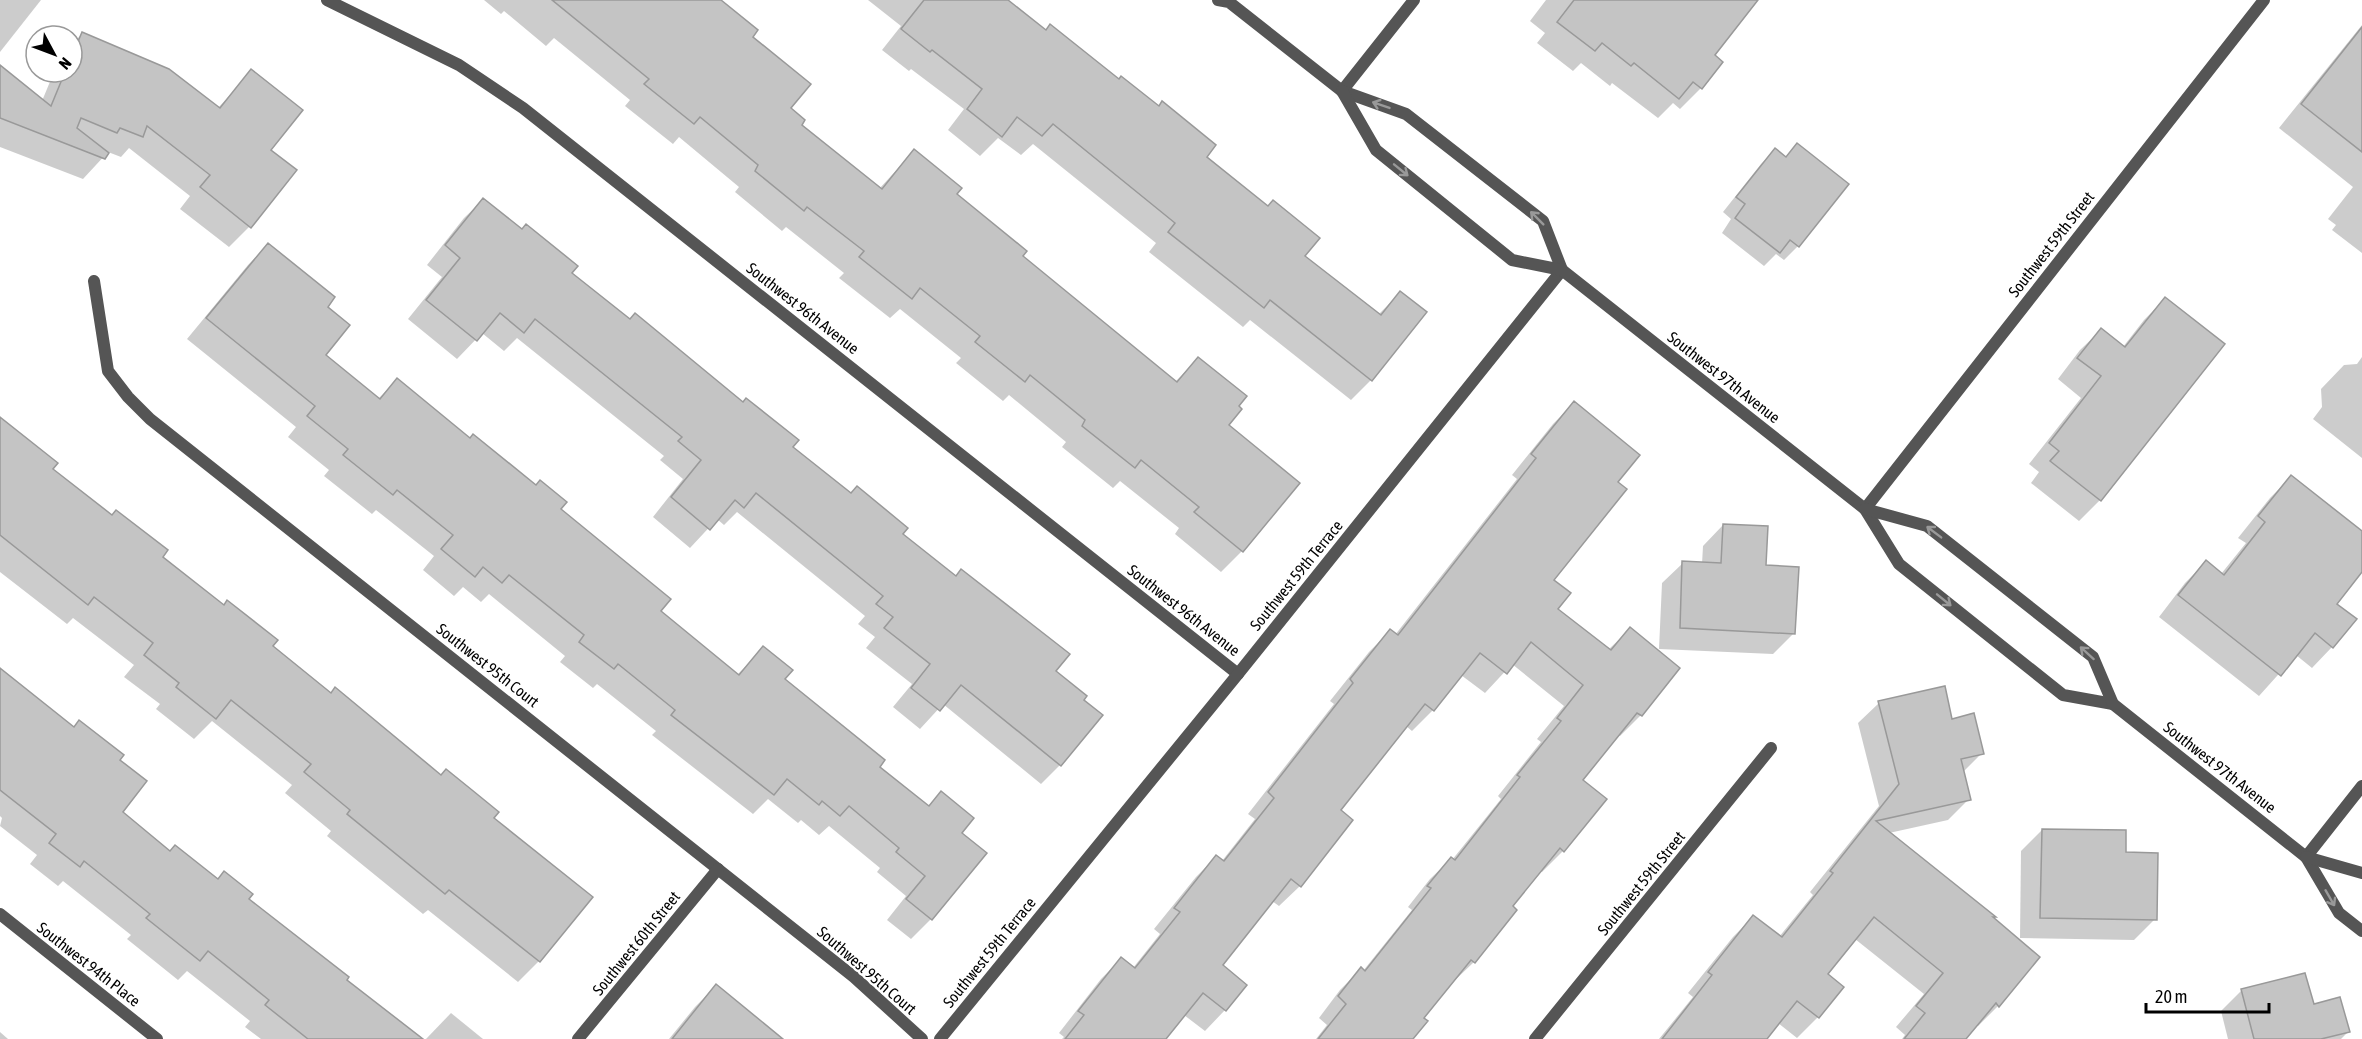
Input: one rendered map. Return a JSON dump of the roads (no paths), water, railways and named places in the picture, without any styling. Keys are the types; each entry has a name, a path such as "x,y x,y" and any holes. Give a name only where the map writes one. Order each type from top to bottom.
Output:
{"street":[{"name":"Southwest 96th Avenue","path":"327,0 459,65 523,108 1238,674"},
{"path":"1342,91 1414,0"},
{"name":"Southwest 59th Street","path":"1865,509 2264,0"},
{"name":"Southwest 97th Avenue","path":"1225,1 1342,91 1406,114 1543,221 1562,270"},
{"name":"Southwest 97th Avenue","path":"1342,91 1376,150 1512,260 1562,270 1865,509 1899,564 2063,695 2113,704 2306,857 2339,913 2362,931"},
{"name":"Southwest 59th Terrace","path":"940,1039 1238,674 1562,270"},
{"name":"Southwest 95th Court","path":"94,282 108,371 128,397 150,419 854,977 922,1039"},
{"name":"Southwest 97th Avenue","path":"1865,509 1927,526 2093,657 2113,704"},
{"name":"Southwest 59th Street","path":"1535,1039 1771,748"},
{"path":"2306,857 2362,786"},
{"name":"Southwest 97th Avenue","path":"2306,857 2362,873"},
{"name":"Southwest 60th Street","path":"578,1039 718,868"},
{"name":"Southwest 94th Place","path":"0,914 157,1039"}]}
